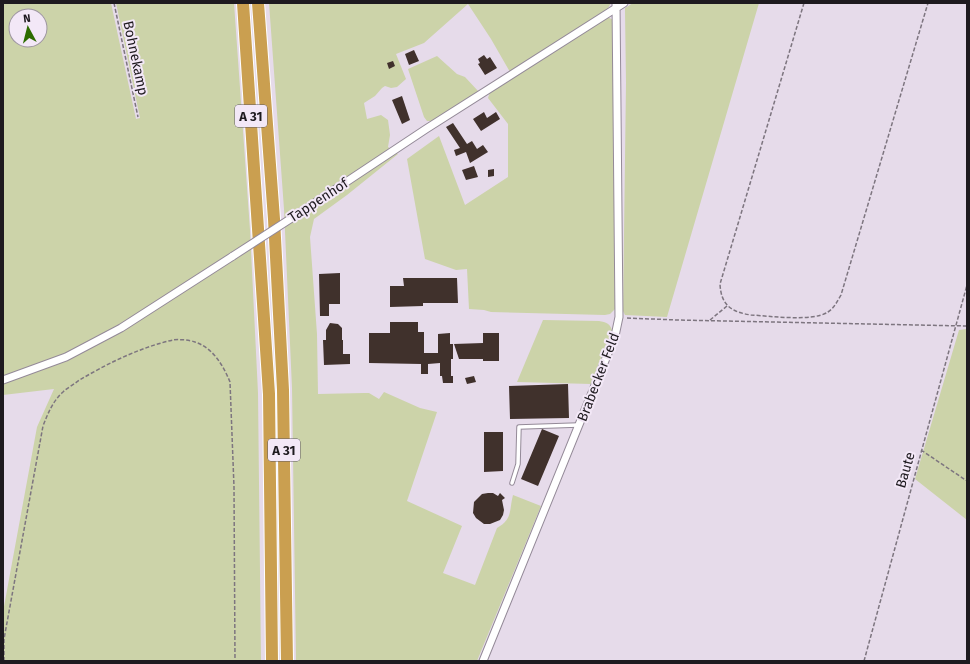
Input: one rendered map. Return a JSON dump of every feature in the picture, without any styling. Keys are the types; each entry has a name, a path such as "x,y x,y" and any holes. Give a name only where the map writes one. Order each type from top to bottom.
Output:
{"highway":[{"name":"A 31","path":"243,3 269,394 272,661"},
{"name":"A 31","path":"258,3 274,218 283,390 287,661"}],"street":[{"name":"Tappenhof","path":"3,380 66,357 122,328 426,129 616,6 624,3"},
{"name":"Brabecker Feld","path":"483,661 615,336 619,317 616,6"}],"lane":[{"path":"512,483 518,464 520,427 579,425"}],"path":[{"name":"Bohnekamp","path":"114,3 138,117"},
{"path":"804,3 722,273 720,284 722,298 727,305 742,314 811,317 826,313 832,309 841,295 928,3"},
{"name":"Baute","path":"864,661 967,286"},
{"path":"710,320 727,305"},
{"path":"619,317 967,326"},
{"path":"4,661 4,639 15,575 43,426 49,410 57,398 65,390 95,371 144,349 175,340 194,341 212,351 224,368 230,382 234,487 235,661"},
{"path":"921,450 967,481"}],"green space":[{"path":"3,3 111,3 136,119 140,118 116,3 234,3 250,230 258,393 261,661 3,661 3,612 37,427 54,389 3,395"},
{"path":"269,3 611,3 607,10 510,72 468,4 424,43 396,54 406,79 397,87 391,88 385,86 375,96 364,103 367,119 381,115 388,120 390,135 388,147 398,154 347,195 314,219 310,237 317,334 318,394 369,393 379,399 384,392 420,408 437,412 407,501 462,526 443,573 475,585 497,528 506,521 510,514 513,495 541,506 477,661 296,661 292,388 284,209"},
{"path":"633,3 759,3 667,317 625,315 623,311 626,83 625,8"},
{"path":"608,17 613,20 615,309 610,314 605,315 491,312 469,309 467,269 456,270 425,259 407,159 439,136 465,205 508,177 508,124 488,98 490,92"},
{"path":"437,56 457,74 465,77 479,92 433,121 427,121 424,117 408,69"},
{"path":"543,320 599,321 606,323 611,327 612,331 591,384 517,382"},
{"path":"967,329 967,520 915,479 959,330"}],"building":[{"path":"414,50 419,61 409,65 405,54"},
{"path":"484,55 487,59 490,57 497,68 485,75 478,64 480,63 478,59"},
{"path":"393,61 395,66 389,69 387,63"},
{"path":"402,96 410,120 402,124 392,100"},
{"path":"484,112 487,118 496,112 500,119 481,131 473,119"},
{"path":"453,123 467,144 472,141 477,149 483,145 488,152 470,163 466,152 456,156 454,150 460,148 446,127"},
{"path":"474,166 478,177 466,180 462,170"},
{"path":"494,169 494,176 488,177 488,170"},
{"path":"340,273 340,304 329,304 329,316 320,316 319,274"},
{"path":"403,278 457,278 458,303 423,303 423,306 390,307 390,286 404,286"},
{"path":"390,322 418,322 418,332 424,332 424,353 438,353 438,334 450,333 450,344 453,344 451,376 453,376 453,383 443,383 442,376 440,376 440,363 428,364 428,374 421,374 421,364 369,363 369,333 390,333"},
{"path":"330,323 338,324 342,328 343,354 350,354 350,364 324,365 323,340 326,340 326,330"},
{"path":"483,333 499,333 499,361 459,359 454,344 483,343"},
{"path":"474,376 476,382 467,384 465,378"},
{"path":"568,384 569,418 510,419 509,386"},
{"path":"542,429 559,436 538,486 521,479"},
{"path":"484,432 503,432 503,471 484,472"},
{"path":"493,493 498,496 500,493 505,498 502,500 504,510 500,520 490,524 484,524 476,518 473,513 474,502 482,494"}]}
